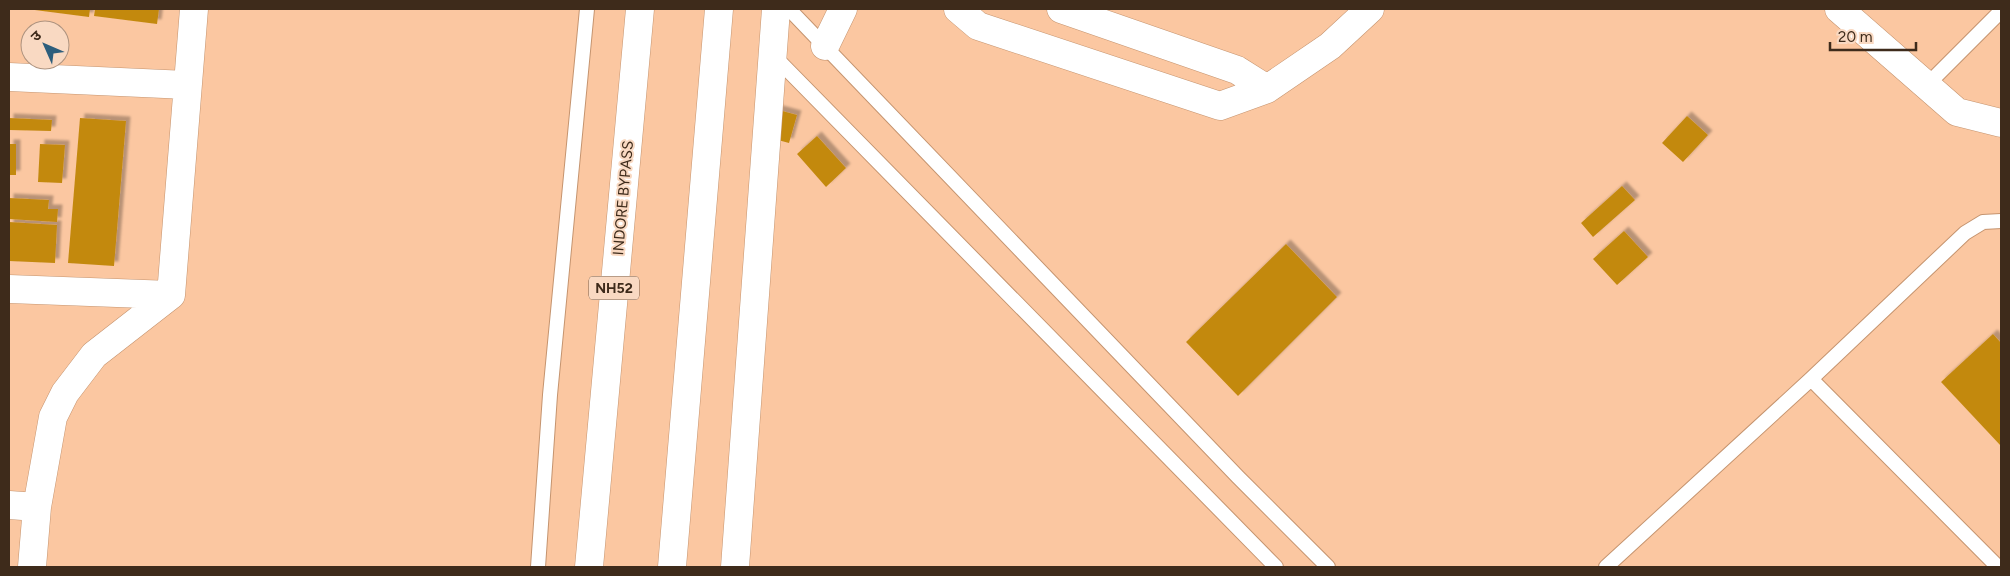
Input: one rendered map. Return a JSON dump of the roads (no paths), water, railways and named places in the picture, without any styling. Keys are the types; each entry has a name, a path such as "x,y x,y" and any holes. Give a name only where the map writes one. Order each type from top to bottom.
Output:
{"main road":[{"path":"32,567 37,507 53,417 65,393 94,355 171,294 194,9"},
{"name":"INDORE BYPASS","path":"588,567 640,9"},
{"path":"672,567 719,9"},
{"path":"735,567 776,9"},
{"path":"825,46 844,9"},
{"path":"958,9 978,26 1220,106 1267,90 1330,46 1370,9"},
{"path":"1061,9 1237,70 1267,90"},
{"path":"1839,9 1957,112 2001,123"},
{"path":"9,77 187,85"},
{"path":"9,289 171,294"},
{"path":"9,505 37,507"}],"lane":[{"path":"538,567 550,395 587,9"},
{"path":"789,9 1238,477 1328,567"},
{"path":"1926,86 2001,11"},
{"path":"772,54 1276,567"},
{"path":"1606,567 1812,379 1965,233 1983,222 2001,221"},
{"path":"1812,379 1998,567"}]}
